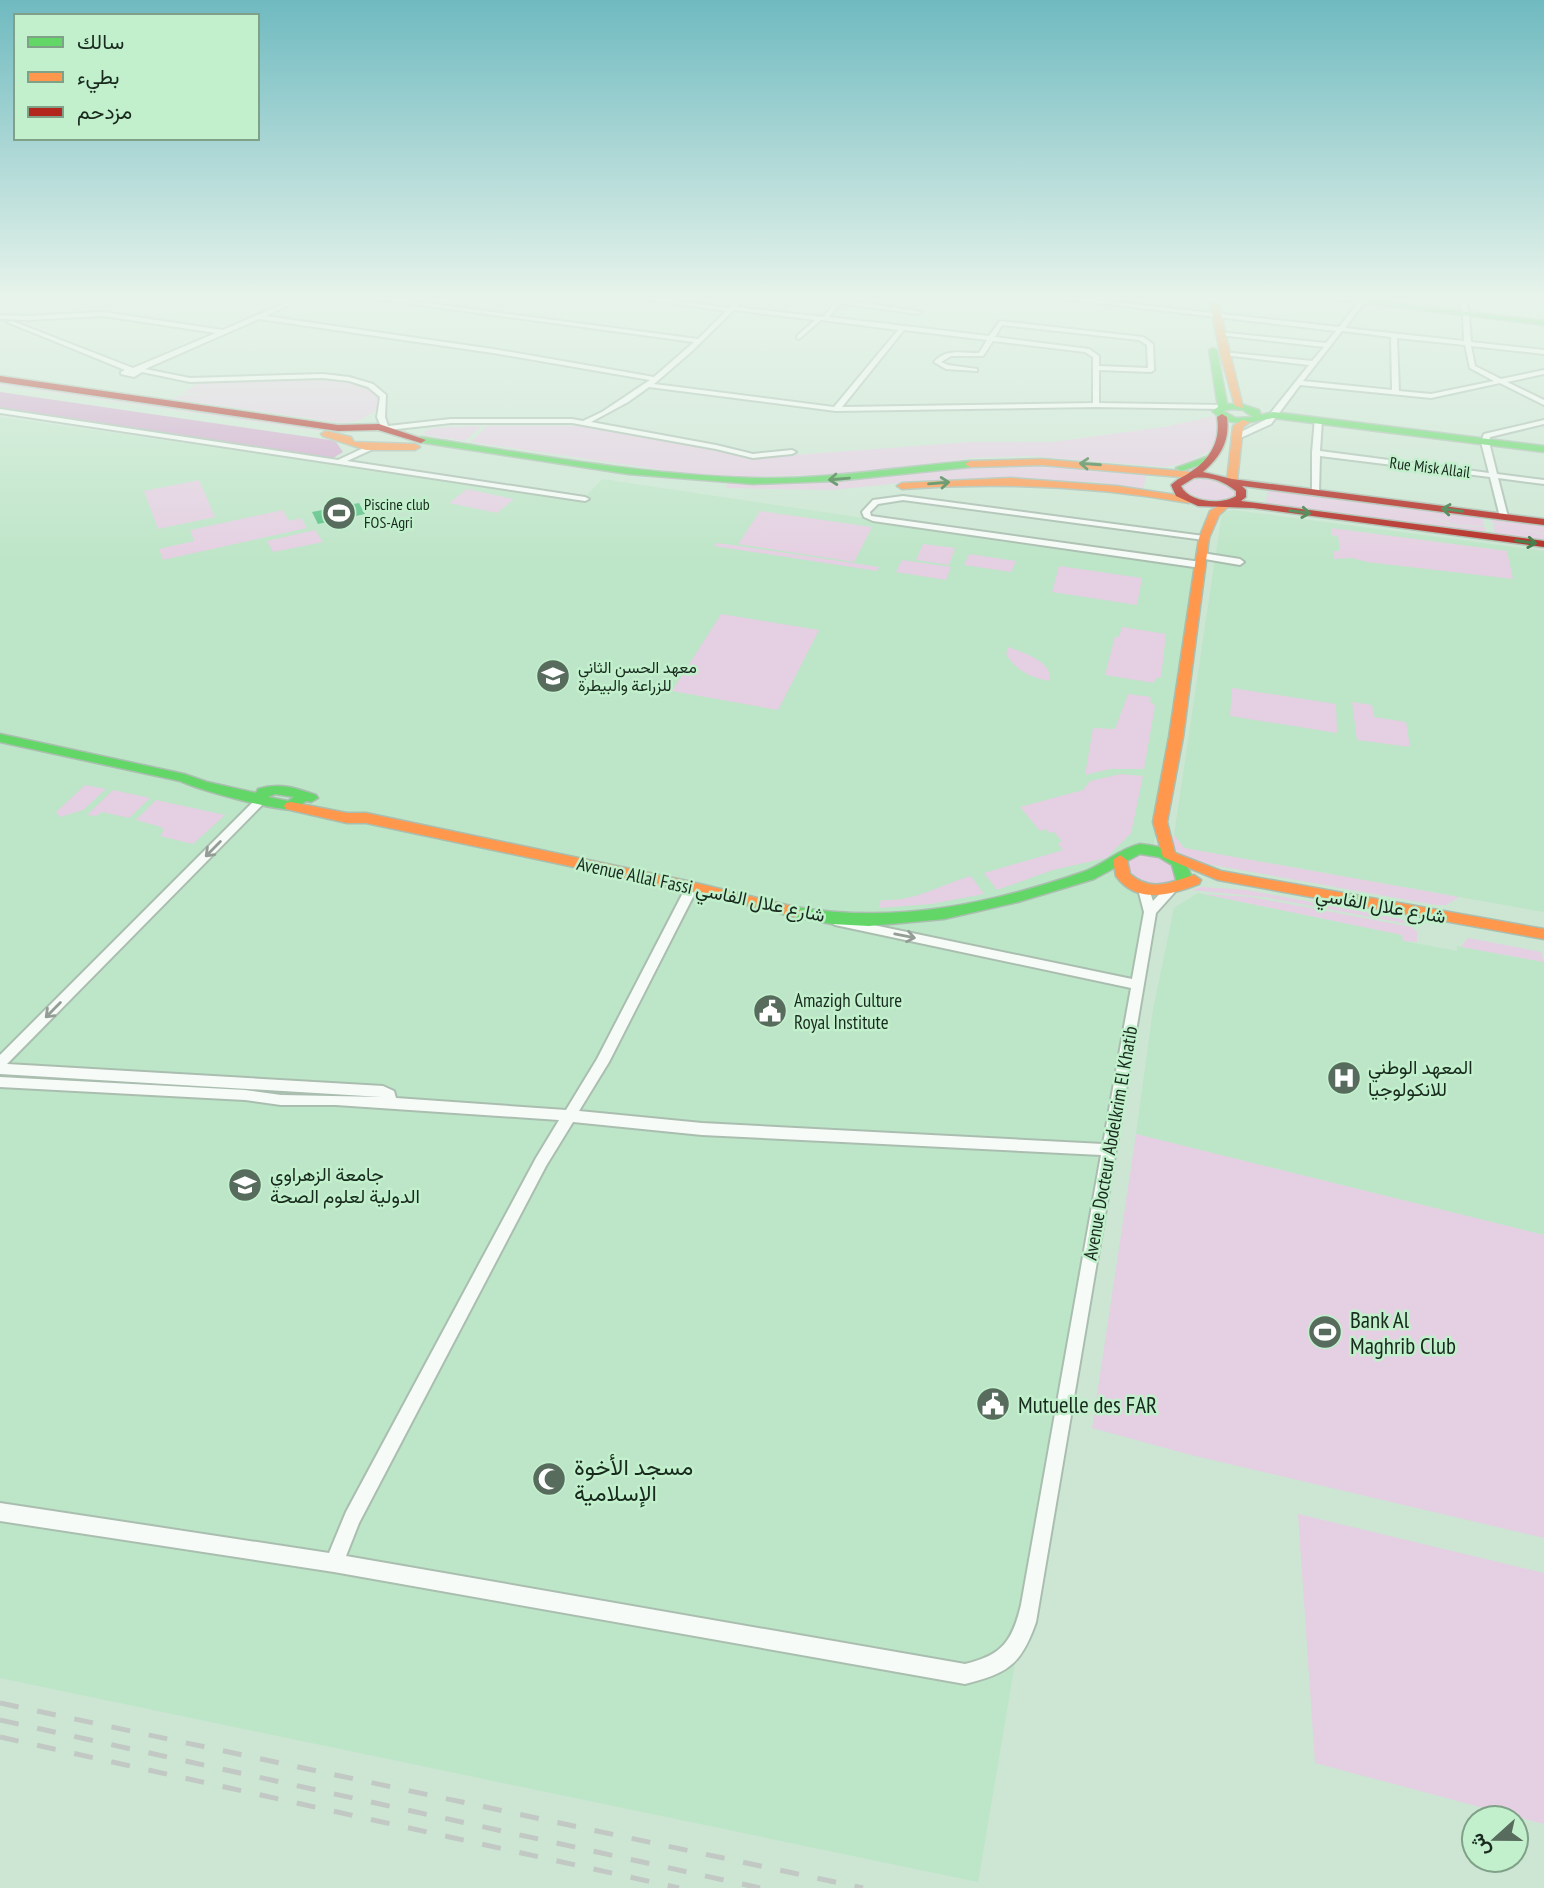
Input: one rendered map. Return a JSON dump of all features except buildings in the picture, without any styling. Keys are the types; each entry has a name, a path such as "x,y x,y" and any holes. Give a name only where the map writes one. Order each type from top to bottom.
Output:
{"main road":[{"path":"50,386 328,426 388,428 421,440 673,476 724,480 828,480 1018,462 1090,464 1217,477 1232,482 1544,522"},
{"path":"1206,528 1202,510 1178,493 1175,485 1181,479 1193,475 1212,458 1223,441 1225,427 1219,386"},
{"path":"1242,386 1257,413"},
{"path":"0,387 349,447 368,448 388,428"},
{"path":"1222,412 1318,420 1544,449"},
{"path":"1076,879 1139,849 1160,822 1176,737 1206,528 1216,510 1242,494 1232,482 1238,426 1257,413 1492,441 1544,443"},
{"path":"328,426 362,422 675,485 750,492 828,493 948,482 1052,482 1544,544"},
{"path":"421,440 417,437 417,432 431,426"},
{"path":"349,447 351,434 365,428"},
{"path":"1158,471 1184,468 1212,458"},
{"path":"1148,493 1187,505 1206,528"},
{"name":"Avenue Allal Fassi شارع علال الفاسي","path":"0,738 106,759 184,778 199,786 264,796 277,806 295,801 346,818 366,818 692,887 814,917 868,920 942,915 994,905 1076,879"},
{"path":"1160,822 1172,856 1185,874 1177,887"},
{"name":"شارع علال الفاسي","path":"1139,849 1172,856 1218,875 1544,934"},
{"path":"1120,860 1119,869 1124,877 1138,887"},
{"name":"شارع علال الفاسي","path":"1138,887 1177,887 1218,875"},
{"path":"1076,879 1115,880 1138,887"}],"street":[{"path":"373,386 382,392 385,398 388,428"},
{"path":"388,428 586,423 646,386"},
{"path":"656,386 836,410 1096,405 1222,412"},
{"path":"836,410 856,386"},
{"path":"1096,405 1097,386"},
{"path":"1236,438 1258,429 1257,413 1294,386"},
{"path":"1325,386 1431,396 1480,386"},
{"path":"1395,386 1395,394"},
{"path":"1509,386 1544,402"},
{"path":"0,411 585,499"},
{"path":"1315,492 1318,420"},
{"path":"388,428 458,421 586,423 753,456 792,452"},
{"path":"1492,441 1544,422"},
{"path":"1492,441 1544,429"},
{"path":"1492,441 1504,517"},
{"path":"339,463 349,447"},
{"name":"Rue Misk Allail","path":"1316,453 1544,482"},
{"path":"1206,528 903,498 876,502 866,512 868,517 873,519 1201,560 1240,562"},
{"path":"0,1063 264,796"},
{"path":"334,1563 352,1518 541,1161 571,1116 692,887"},
{"path":"1138,887 1150,912 1177,887"},
{"name":"Avenue Docteur Abdelkrim El Khatib","path":"0,1512 334,1563 965,1674 986,1671 1006,1659 1021,1644 1039,1558 1150,912"},
{"path":"814,917 1138,985"},
{"path":"0,1069 383,1091 389,1096 390,1103"},
{"path":"0,1082 245,1095 281,1100 390,1103 702,1129 1108,1150"}],"shaded area":[{"path":"8,386 29,386 322,428 319,431"},
{"path":"193,386 370,386 381,392 379,409 358,421 343,423 172,399 181,395 202,395 182,393"},
{"path":"0,392 330,440 336,442 343,452 333,458 0,408"},
{"path":"1214,416 1220,421 1213,449 1185,463 1164,467 1029,456 972,458 850,474 738,477 684,473 471,442 487,426 590,426 716,451 780,456 970,442 1052,442 1164,427"},
{"path":"0,417 586,496 602,479 1024,542 1201,565 978,1882 0,1678"},
{"path":"481,426 465,441 425,435 424,432 434,428"},
{"path":"1035,465 1147,473 1143,489 1094,482 920,481 832,490 726,488 728,483 828,482 967,468"},
{"path":"1198,478 1214,479 1233,487 1236,494 1224,500 1201,499 1183,488 1183,485"},
{"path":"199,480 215,517 158,529 144,491"},
{"path":"467,489 514,499 497,513 449,503"},
{"path":"1268,489 1482,516 1484,526 1455,525 1427,515 1454,526 1485,527 1486,534 1266,504 1267,495 1296,503 1267,494"},
{"name":"Piscine club FOS-Agri","path":"359,503 365,514 318,524 312,512"},
{"path":"283,510 289,521 301,518 307,528 163,560 159,549 194,541 190,530"},
{"path":"1234,510 1544,551 1544,912 1184,848 1174,835 1222,512"},
{"path":"760,511 872,527 854,562 738,544"},
{"path":"1491,518 1544,525 1544,534 1516,527 1544,535 1544,542 1495,535 1493,524 1507,525 1492,523"},
{"path":"1331,528 1507,551 1513,579 1352,558 1334,559 1334,551 1340,551 1338,536 1331,535"},
{"path":"315,530 323,542 273,552 267,541"},
{"path":"716,543 879,567 877,571 714,546"},
{"path":"923,544 955,548 949,565 916,560"},
{"path":"969,554 1016,561 1011,572 964,565"},
{"path":"902,560 951,567 946,580 896,572"},
{"path":"1059,566 1142,578 1137,605 1052,592"},
{"path":"721,614 819,630 778,710 672,691"},
{"path":"1122,627 1166,634 1161,677 1155,679 1154,683 1105,675 1115,636 1119,637"},
{"path":"1008,647 1042,663 1050,674 1050,681 1031,676 1020,669 1006,654"},
{"path":"1232,688 1336,704 1337,733 1230,716"},
{"path":"1128,694 1151,697 1150,701 1155,706 1144,769 1110,769 1085,775 1093,728 1115,729"},
{"path":"1352,702 1372,705 1374,717 1406,722 1410,747 1357,740"},
{"path":"1121,774 1143,776 1131,833 1106,858 1053,870 997,890 984,873 1063,850 1058,844 1062,841 1054,832 1049,833 1046,829 1040,831 1020,807 1083,790 1090,781"},
{"path":"85,785 106,789 83,810 60,817 56,812"},
{"path":"113,790 150,798 129,818 102,812 96,816 87,815"},
{"path":"156,800 225,815 193,844 160,836 164,830 161,827 136,820"},
{"path":"1174,835 1184,848 1459,897 1446,905 1436,905 1196,862 1176,849"},
{"path":"1143,853 1159,855 1177,869 1176,880 1160,886 1132,878 1127,862"},
{"path":"971,876 984,894 931,904 879,908 881,900 904,899"},
{"path":"1201,887 1247,890 1401,919 1408,924 1265,897 1191,890"},
{"name":"المعهد الوطني للانكولوجيا","path":"1198,893 1403,935 1404,941 1457,951 1457,946 1544,962 1544,1235 1136,1134 1153,1010 1174,908"},
{"path":"1203,894 1251,897 1412,927 1417,932 1417,942 1403,941 1402,935"},
{"path":"1468,938 1541,952 1544,962 1461,947"},
{"name":"Bank Al Maghrib Club","path":"1136,1134 1544,1235 1544,1538 1191,1455 1092,1428"},
{"path":"1298,1514 1544,1573 1544,1824 1530,1820 1530,1804 1469,1804 1315,1763"}],"railway":[{"path":"0,1703 863,1888"},
{"path":"0,1720 760,1888"},
{"path":"0,1737 679,1888"}],"traffic: fast":[{"path":"1219,386 1223,407"},
{"path":"1258,418 1256,412 1241,406 1217,411 1236,420 1251,420 1273,415 1544,449"},
{"path":"421,440 628,471 753,481 835,478 970,464"},
{"path":"1181,468 1212,458"},
{"path":"0,738 184,778 202,786 278,804 291,806 300,799"},
{"path":"260,799 263,792 275,789 311,798"},
{"path":"795,912 832,919 869,921 944,914 981,907 1089,875 1129,852 1140,849 1171,857 1181,868 1183,883"}],"traffic: slow":[{"path":"1234,386 1240,406"},
{"path":"1232,481 1238,426 1245,422"},
{"path":"326,434 366,447 415,447"},
{"path":"970,464 1042,462 1192,475"},
{"path":"902,486 1046,482 1189,500"},
{"path":"1168,854 1160,822 1176,737 1204,538 1214,513 1225,505"},
{"path":"291,806 347,818 366,818 692,887 795,912"},
{"path":"1175,858 1218,875 1544,934"},
{"path":"1120,860 1123,876 1140,888 1157,891 1194,880"}],"traffic: jam":[{"path":"49,386 338,428 379,427 421,440"},
{"path":"1193,475 1213,457 1221,443 1222,417"},
{"path":"1232,503 1241,497 1241,490 1218,477 1200,474 1184,479 1176,485 1180,494 1198,503 1253,505 1544,544"},
{"path":"1233,482 1544,522"}],"place":[{"name":"Piscine club FOS-Agri","path":"339,513"},
{"name":"معهد الحسن الثاني للزراعة والبيطرة","path":"553,676"},
{"name":"Amazigh Culture Royal Institute","path":"770,1011"},
{"name":"المعهد الوطني للانكولوجيا","path":"1344,1078"},
{"name":"جامعة الزهراوي الدولية لعلوم الصحة","path":"245,1185"},
{"name":"Bank Al Maghrib Club","path":"1325,1332"},
{"name":"Mutuelle des FAR","path":"993,1404"},
{"name":"مسجد الأخوة الإسلامية","path":"549,1479"}]}
